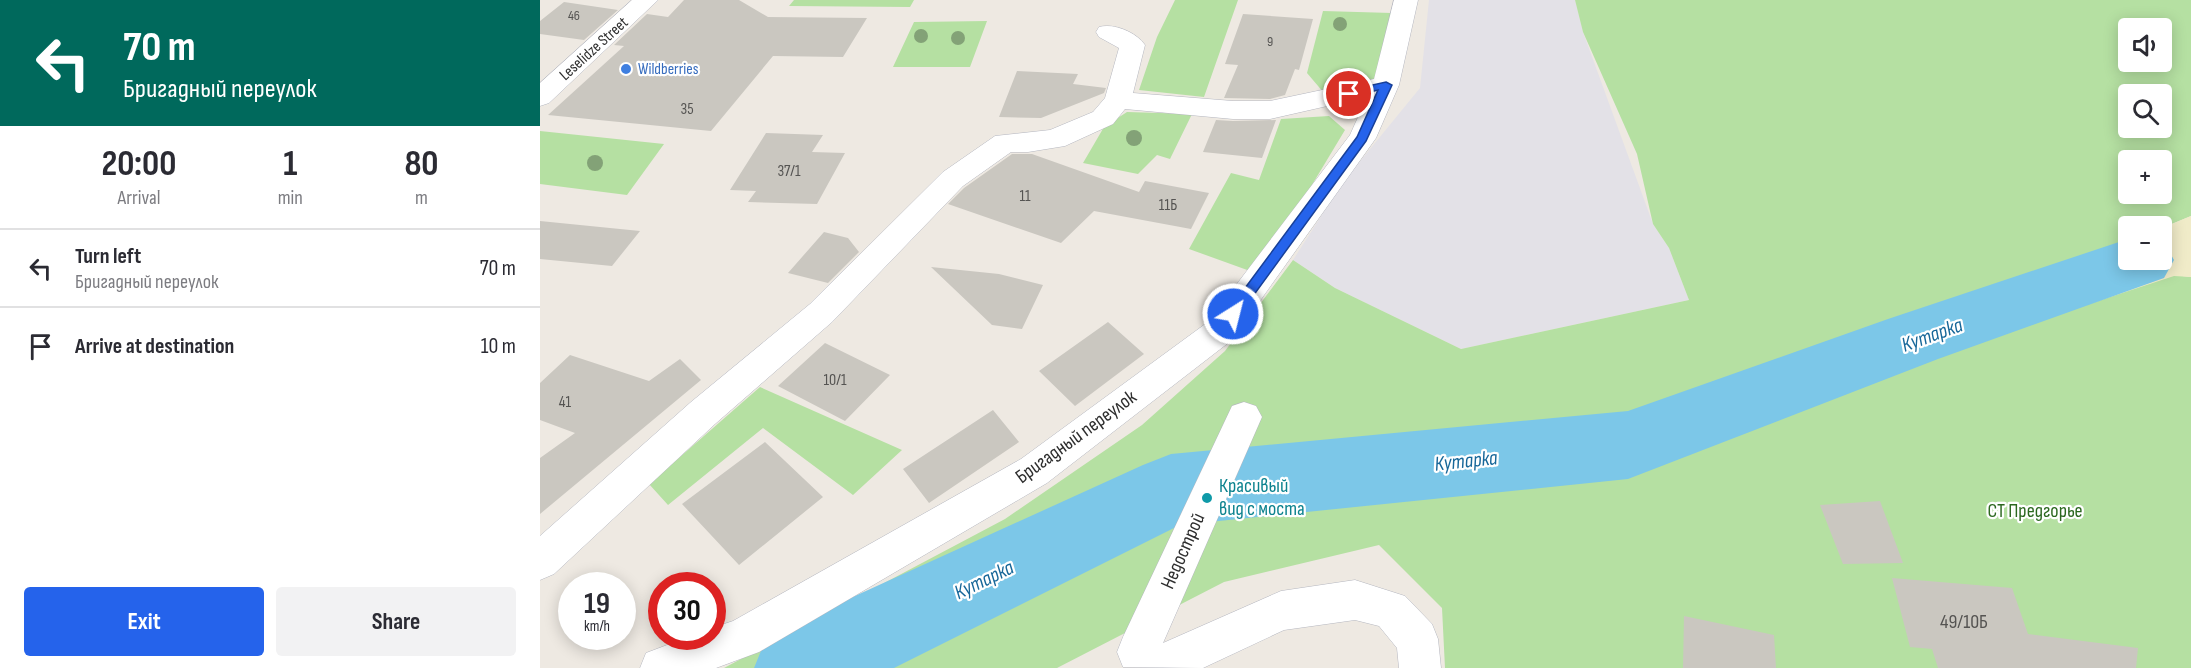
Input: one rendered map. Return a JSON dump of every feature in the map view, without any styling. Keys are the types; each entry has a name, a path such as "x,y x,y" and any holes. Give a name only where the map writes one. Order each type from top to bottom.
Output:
{"street":[{"name":"Leselidze Street","path":"540,97 646,0"},
{"name":"Бригадный переулок","path":"661,668 744,637 1034,471 1220,331 1362,138 1386,85 1406,0"},
{"path":"540,561 694,421 821,313 952,179 1005,143 1028,143 1055,139 1103,118 1118,100 1132,45 1107,32"},
{"path":"1118,100 1233,110 1270,110 1386,85"},
{"name":"Недострой","path":"1147,660 1244,417"},
{"path":"1147,660 1281,611 1355,600 1391,610 1417,639 1420,668"}],"shaded area":[{"path":"1429,0 1575,0 1583,32 1653,224 1669,248 1689,300 1461,349 1335,288 1293,260 1343,182 1420,88"}],"green space":[{"path":"794,0 914,0 910,7 789,6"},
{"path":"1175,0 1238,0 1204,97 1139,90 1157,37"},
{"path":"1575,0 2191,0 2191,216 2172,224 2172,216 2118,216 2118,244 1623,422 1475,428 1283,454 1189,455 1093,508 775,668 724,668 1005,519 1142,425 1225,351 1293,260 1335,288 1461,349 1689,300 1669,248 1653,224 1637,154 1583,32"},
{"path":"1323,11 1392,13 1378,81 1324,93 1307,73"},
{"path":"987,21 970,67 893,67 914,22"},
{"path":"1127,112 1192,114 1170,159 1157,155 1138,174 1083,163 1104,127"},
{"path":"1329,116 1345,130 1277,243 1250,271 1189,249 1231,173 1259,180 1281,119"},
{"path":"540,131 664,144 627,195 540,184"},
{"name":"СТ Предгорье","path":"2174,275 2191,277 2191,668 1445,668 1442,608 1379,545 1224,582 1057,668 873,668 1149,532 1248,510 1624,457"},
{"path":"760,387 902,450 853,495 763,428 668,505 649,484"}],"sand":[{"path":"2191,216 2191,277 2174,276 1624,457 1248,510 1149,532 873,668 775,668 1093,509 1189,455 1283,454 1475,428 1623,422 2118,244 2118,270 2172,270 2172,224"}],"building":[{"path":"684,0 739,0 768,17 867,18 843,57 773,56 711,131 548,115 624,46 614,45 647,14 668,17"},
{"path":"564,2 618,10 584,40 540,34 540,21"},
{"path":"1243,14 1313,19 1299,70 1295,69 1285,95 1270,99 1224,98 1238,65 1225,64"},
{"path":"1017,71 1078,74 1073,84 1106,88 1104,93 1041,118 999,117"},
{"path":"1216,120 1276,120 1262,158 1203,152"},
{"path":"766,133 823,135 812,152 845,153 817,204 748,202 756,191 730,190"},
{"path":"1012,154 1032,154 1139,192 1145,181 1209,193 1191,229 1094,211 1061,243 948,204 964,188"},
{"path":"540,221 640,231 612,266 540,259"},
{"path":"824,232 848,238 859,252 828,283 788,273"},
{"path":"931,267 999,274 1043,285 1022,329 992,325"},
{"path":"1108,322 1144,354 1075,406 1039,371"},
{"path":"825,343 890,375 845,421 778,386"},
{"path":"570,355 649,381 680,359 701,380 540,514 540,458 575,433 540,420 540,383"},
{"path":"993,410 1019,442 929,503 903,469"},
{"path":"765,442 823,497 739,565 682,504"},
{"path":"1880,501 1903,563 1843,564 1820,505"},
{"path":"1892,578 2012,588 2028,634 2138,648 2136,668 1938,668 1932,649 1910,647"},
{"path":"1684,616 1774,635 1776,668 1683,668"}],"waterway":[{"name":"Кутарка","path":"799,668 1171,490 1628,445 1913,339 2118,268"}],"place":[{"name":"Wildberries","path":"626,69"},
{"name":"Красивый вид с моста","path":"1207,498"}],"route":[{"path":"1233,314 1362,138 1386,85 1349,94"}]}
